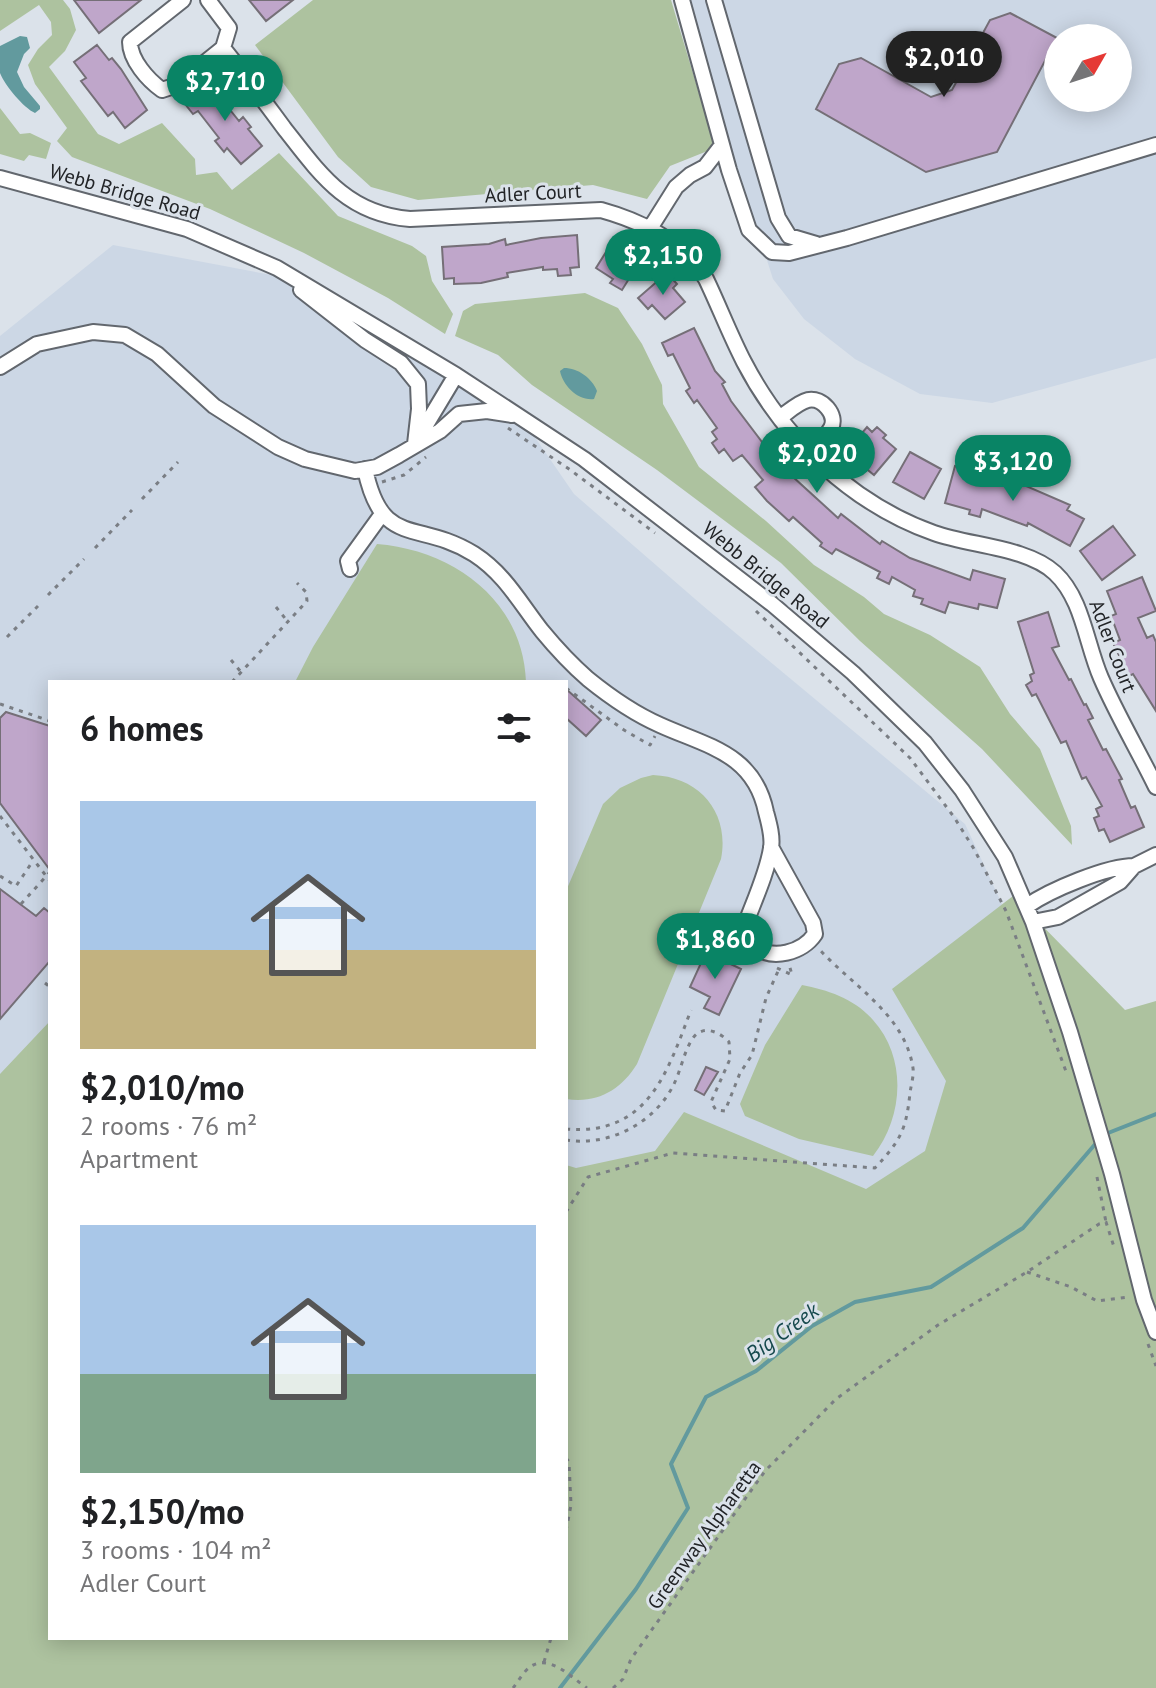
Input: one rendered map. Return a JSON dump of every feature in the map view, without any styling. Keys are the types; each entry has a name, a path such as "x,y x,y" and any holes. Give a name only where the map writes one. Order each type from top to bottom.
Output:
{"street":[{"path":"183,0 130,42 134,59 155,85 162,90 172,89 223,48"},
{"name":"Adler Court","path":"208,0 229,28 223,48 327,183 369,210 393,218 427,220 586,209 615,214 681,249 698,266 743,361 781,417 810,452 841,482 896,518 953,539 1028,557 1057,575 1073,599 1100,676 1156,787"},
{"path":"682,0 729,170 749,230 772,252 789,253 820,245 1156,145"},
{"path":"714,0 778,218 789,236 820,245"},
{"path":"649,230 676,187 705,167 722,145"},
{"path":"705,167 729,170"},
{"name":"Webb Bridge Road","path":"0,178 187,229 277,268 456,375 584,459 772,604 893,710 925,743 962,790 1005,857 1027,906 1078,1061 1104,1175 1144,1300 1151,1335"},
{"path":"277,268 317,305 401,363 418,384 415,444"},
{"path":"0,367 37,344 93,332 125,335 157,354 214,406 278,447 331,467 367,476 388,522 455,543 477,556 514,589 542,631 588,679 660,725 713,745 735,759 753,781 764,801 771,847 813,923 815,934 806,947 786,953 768,952 752,945 744,928 771,847"},
{"path":"415,444 456,375"},
{"path":"781,417 806,400 820,402 829,410 833,423 831,429 810,452"},
{"path":"367,476 377,467 440,431 459,414 487,411 521,417"},
{"path":"350,569 348,561 382,514"},
{"path":"1027,906 1042,895 1116,866 1134,866 1156,855"},
{"path":"1033,922 1058,917 1125,878 1134,866"},
{"path":"1098,874 1106,890"}],"path":[{"path":"500,423 569,469 659,536"},
{"path":"367,476 389,482 404,475 431,452"},
{"path":"142,499 178,462"},
{"path":"95,548 132,510"},
{"path":"48,595 84,559"},
{"path":"234,680 307,601 306,592 297,583"},
{"path":"748,603 910,758 954,817 1006,911 1068,1078"},
{"path":"7,637 38,606"},
{"path":"276,607 288,622"},
{"path":"231,660 241,672"},
{"path":"568,689 650,745 656,734"},
{"path":"0,704 48,720"},
{"path":"0,816 48,875"},
{"path":"0,876 16,886 34,860"},
{"path":"21,904 48,877"},
{"path":"568,1209 588,1177 673,1153 875,1168 894,1147 907,1123 913,1069 903,1041 896,1025 871,997 811,940"},
{"path":"767,963 792,975 786,953"},
{"path":"568,1140 591,1141 611,1137 631,1129 649,1116 673,1087 693,1038 701,1031 712,1030 729,1042 730,1059 711,1102 716,1110 725,1111 740,1073 752,1055 766,998 779,969"},
{"path":"568,1129 580,1131 608,1126 631,1115 643,1105 666,1075 691,1010"},
{"path":"1104,1175 1106,1222 1116,1252"},
{"name":"Greenway Alpharetta","path":"613,1688 623,1679 631,1659 765,1471 836,1399 938,1325 1106,1222"},
{"path":"1027,1272 1043,1280 1071,1287 1097,1301 1131,1297"},
{"path":"1151,1335 1156,1366"},
{"path":"568,1461 571,1505 568,1521"},
{"path":"544,1662 550,1640"},
{"path":"513,1688 530,1666 544,1662 587,1688"}],"shaded area":[{"path":"684,0 1156,0 1156,358 992,403 920,394 855,359 804,319 773,279"},
{"path":"113,245 293,279 521,417 574,494 965,824 1080,1073 926,1188 568,1219 568,680 48,680 48,1433 0,1442 0,336"}],"green space":[{"path":"0,0 63,0 70,9 76,30 65,51 49,67 98,134 119,144 162,123 195,159 196,175 217,172 232,190 279,153 338,216 412,246 426,256 432,281 453,314 445,334 388,298 304,253 210,209 72,157 57,141 67,128 35,84 28,65 52,35 51,22 39,5 0,31"},
{"path":"313,0 671,0 713,140 710,150 670,166 647,199 593,185 418,200 371,187 338,157 255,45"},
{"path":"0,108 20,134 30,133 51,143 46,159 29,155 24,161 0,154"},
{"path":"585,293 618,308 642,344 662,385 663,404 699,467 814,565 864,597 884,614 930,635 980,667 1010,714 1040,749 1071,826 1072,845 982,749 860,641 781,563 657,470 532,385 498,355 455,336 463,311 475,304"},
{"path":"377,544 405,548 457,569 479,584 498,604 512,627 522,653 526,680 296,680"},
{"path":"653,775 670,777 685,782 708,800 721,827 721,859 637,1064 624,1081 607,1093 588,1099 568,1099 568,886 603,804 620,788"},
{"path":"1013,896 1125,1010 1156,1001 1156,1688 0,1688 0,1074 48,1023 48,1640 568,1640 568,1166 576,1168 655,1151 684,1112 866,1189 925,1151 946,1081 892,989"},
{"path":"802,985 831,993 858,1006 873,1020 892,1052 897,1088 895,1107 891,1124 873,1156 799,1139 745,1116 740,1104 765,1045"}],"water":[{"path":"20,36 27,37 30,48 24,54 17,72 24,87 40,106 35,113 15,96 0,73 0,46"},
{"path":"564,368 588,378 597,391 594,399 582,398 568,387 560,371"}],"building":[{"path":"74,0 141,0 99,33"},
{"path":"249,0 293,0 266,21"},
{"path":"1010,13 1044,31 1044,63 997,152 926,172 816,109 839,64 861,58 931,97 952,90 990,20"},
{"path":"97,45 121,69 147,110 125,128 113,112 108,116 81,81 86,78 74,62"},
{"path":"214,81 223,93 219,96 239,121 243,117 262,146 241,164 227,148 224,152 215,141 219,138 198,111 193,114 185,104"},
{"path":"577,235 579,267 570,268 571,275 558,276 557,269 543,270 543,267 507,273 508,277 481,283 454,284 454,278 444,279 442,247 489,244 505,239 506,245"},
{"path":"611,244 642,258 622,290 610,283 613,279 596,268"},
{"path":"667,273 677,284 673,288 685,302 665,319 652,305 648,309 638,298"},
{"path":"694,328 715,371 725,382 722,384 731,401 768,450 772,447 795,474 792,476 838,518 841,514 880,544 882,541 910,558 970,580 973,570 1005,579 997,608 979,604 978,609 949,602 945,613 921,604 923,599 913,596 915,590 892,577 889,584 877,578 880,572 836,549 832,554 820,546 822,543 793,517 789,521 767,501 755,487 763,480 742,455 733,461 724,449 719,453 712,443 717,439 712,432 717,428 697,400 694,403 686,391 690,388 673,354 668,356 662,343"},
{"path":"867,427 872,432 877,427 886,435 883,438 896,449 874,475 846,452"},
{"path":"910,452 941,469 924,499 893,482"},
{"path":"955,466 1005,480 1007,474 1020,479 1019,483 1070,505 1067,510 1084,519 1070,546 1028,523 1027,526 982,509 980,517 969,514 970,510 945,503"},
{"path":"1113,526 1135,555 1102,580 1080,551"},
{"path":"1142,577 1156,611 1138,618 1147,638 1153,635 1156,642 1156,711 1133,674 1129,676 1113,643 1120,640 1111,616 1116,614 1107,591"},
{"path":"1048,612 1059,646 1052,648 1086,704 1093,718 1088,720 1122,779 1119,780 1131,808 1135,806 1144,827 1110,842 1104,829 1099,831 1094,818 1099,816 1096,809 1102,806 1086,777 1082,779 1066,741 1061,743 1036,694 1032,696 1026,685 1032,681 1030,675 1034,673 1018,622"},
{"path":"568,691 601,720 586,736 568,720"},
{"path":"6,712 48,725 48,867 0,803 0,718"},
{"path":"0,889 36,916 44,908 48,911 48,963 0,1019"},
{"path":"706,952 741,969 719,1015 704,1008 710,997 690,987"},
{"path":"706,1067 718,1072 704,1095 695,1090"}],"waterway":[{"name":"Big Creek","path":"1103,1135 1156,1114"},
{"name":"Big Creek","path":"560,1688 636,1589 688,1508 671,1464 706,1397 756,1371 812,1326 855,1302 931,1287 1023,1228 1097,1142"}]}
